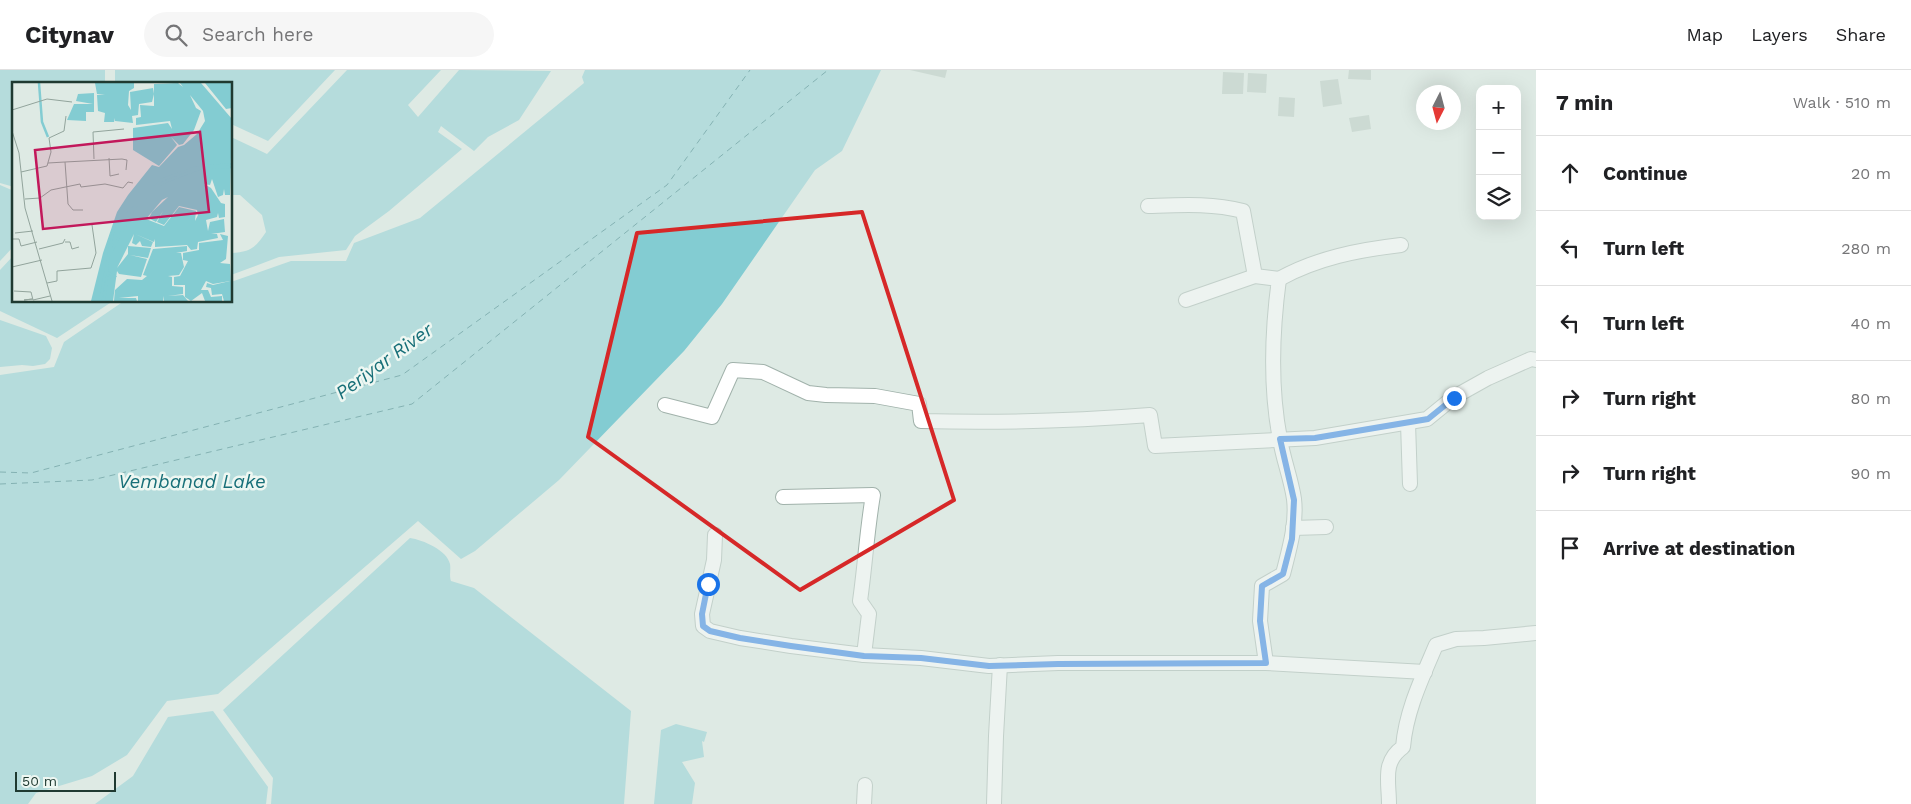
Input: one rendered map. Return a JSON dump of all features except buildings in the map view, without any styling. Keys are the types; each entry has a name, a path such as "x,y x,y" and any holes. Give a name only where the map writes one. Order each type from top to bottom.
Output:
{"street":[{"path":"1148,206 1195,204 1224,206 1243,211 1255,276"},
{"path":"1186,300 1255,276 1279,279 1301,267 1346,253 1401,245"},
{"path":"1266,663 1260,621 1262,586 1283,574 1292,539 1294,500 1280,439 1275,400 1274,318 1279,279"},
{"path":"665,405 712,417 733,370 763,372 808,393 875,396 919,404 921,421 1015,422 1150,415 1155,446 1315,438 1408,424 1428,419 1454,398 1488,378 1530,359 1536,360"},
{"path":"1408,424 1410,484"},
{"path":"783,497 873,495 860,601 869,614 864,656"},
{"path":"1293,528 1326,527"},
{"path":"715,534 714,560 702,614 703,626 710,631 740,638 864,656 921,658 989,666 1266,663 1425,672"},
{"path":"1389,804 1388,765 1395,752 1403,747 1405,728 1436,645 1456,639 1536,633"},
{"path":"994,804 1000,665"},
{"path":"864,785 864,804"}],"highlighted area":[{"path":"862,212 954,500 800,590 588,437 637,233"}],"water":[{"path":"0,70 105,70 105,82 12,82 12,186 0,183"},
{"path":"115,70 335,70 268,141 232,124 232,82 115,82"},
{"path":"347,70 441,70 408,105 418,117 459,70 551,71 519,120 488,137 474,151 441,126 438,132 462,149 389,211 355,236 346,250 279,257 232,275 232,253 243,252 252,248 266,232 262,215 240,195 232,195 232,137 267,154"},
{"name":"Vembanad Lake","path":"585,70 881,70 842,151 815,170 722,304 684,351 559,480 475,551 461,559 418,521 218,694 167,701 127,755 92,776 36,793 28,804 0,804 0,375 54,367 64,342 123,302 232,302 232,282 291,261 346,261 354,243 420,218 584,83 582,77"},
{"path":"0,185 12,190 12,248 0,261"},
{"path":"12,257 12,302 111,302 57,338 0,311 0,270"},
{"path":"0,320 46,336 52,348 50,359 45,364 33,366 0,367"},
{"path":"410,538 428,543 444,554 450,564 451,581 474,588 631,711 624,804 271,804 273,778 223,710"},
{"path":"213,711 268,787 266,804 95,804 133,776 168,717"},
{"path":"676,724 707,732 704,742 702,741 704,757 682,762 695,783 692,804 654,804 661,730"}],"ferry route":[{"path":"0,472 31,473 402,375 667,185 750,70"},
{"path":"0,484 92,480 412,404 828,70"}],"route":[{"path":"708,584 702,614 703,626 710,631 740,638 791,646 864,656 921,658 989,666 1266,663 1260,621 1262,586 1283,574 1292,539 1294,500 1280,439 1315,438 1428,419 1454,398"}],"water label":[{"name":"Periyar River","path":"384,361"}]}
